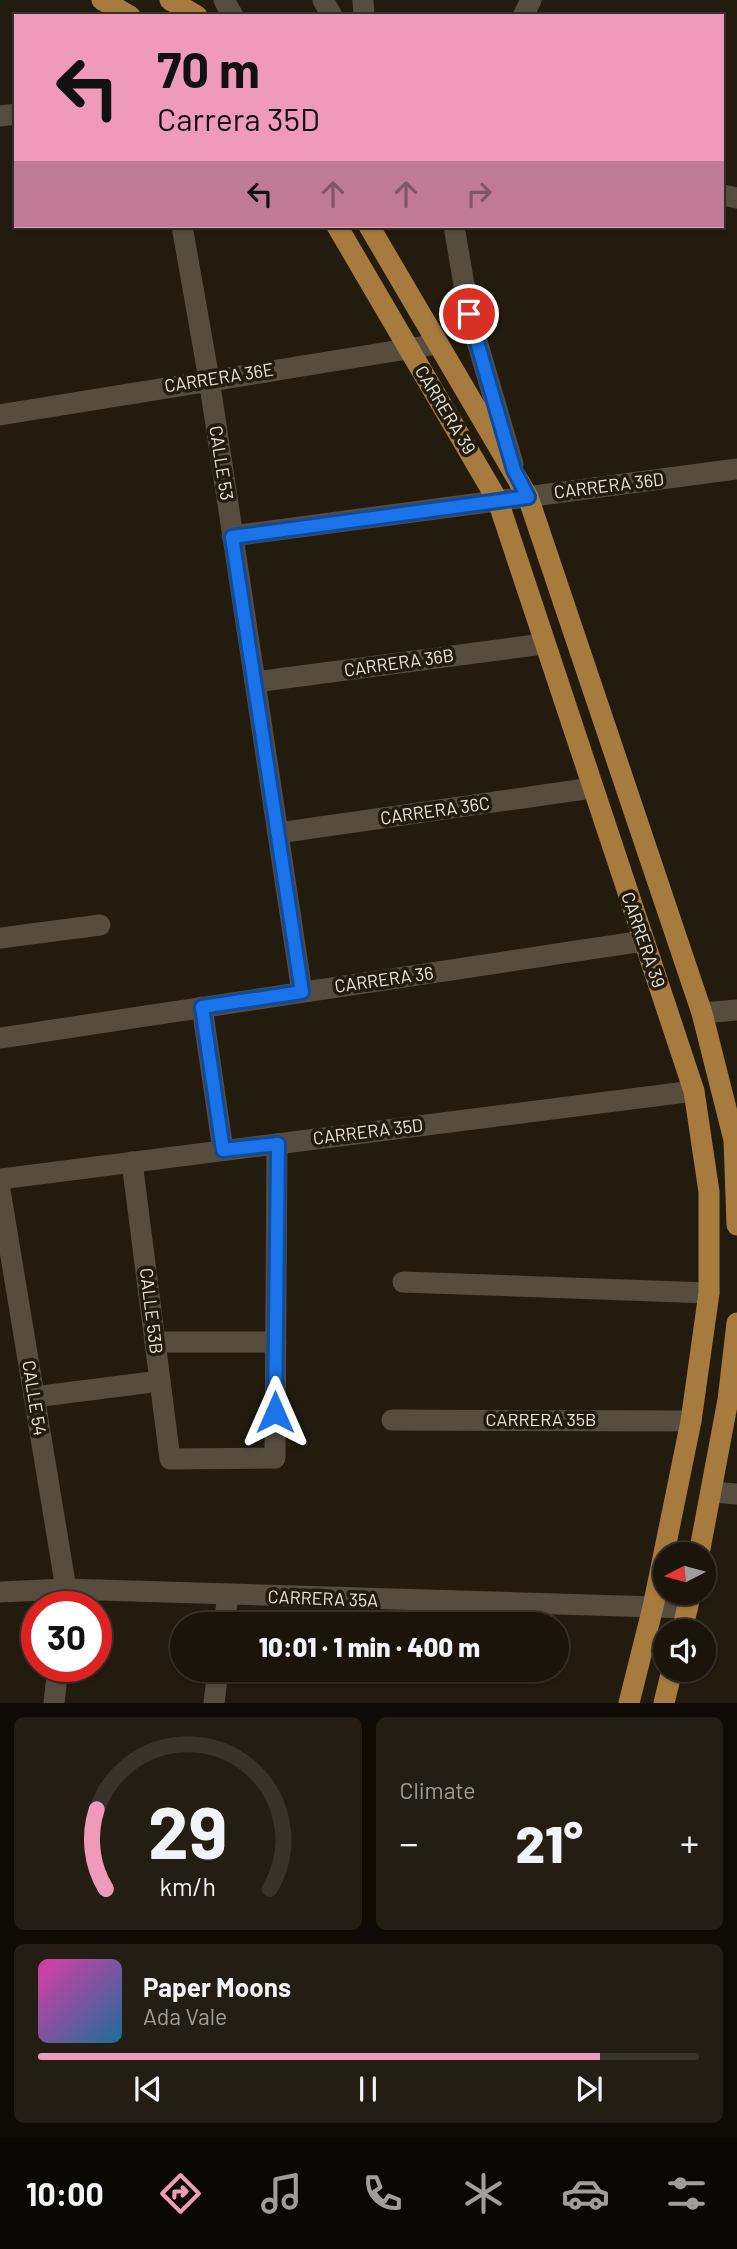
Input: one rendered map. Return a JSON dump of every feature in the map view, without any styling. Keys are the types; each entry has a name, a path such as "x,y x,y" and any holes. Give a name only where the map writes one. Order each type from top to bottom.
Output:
{"main road":[{"path":"102,0 126,14"},
{"path":"170,0 194,14"},
{"name":"CARRERA 39","path":"338,228 498,501 543,644 694,1091 709,1192 709,1293 691,1421 653,1607 629,1703"},
{"name":"CARRERA 39","path":"370,228 528,497 702,1013 735,1140 737,1225"},
{"path":"701,1542 728,1400 737,1323"},
{"path":"664,1703 670,1682"}],"street":[{"name":"CALLE 53","path":"182,228 209,379 302,992"},
{"path":"454,228 469,314 514,470"},
{"name":"CARRERA 36E","path":"0,415 438,344"},
{"name":"CARRERA 36D","path":"232,537 737,469"},
{"name":"CARRERA 36B","path":"255,682 543,644"},
{"name":"CARRERA 36C","path":"278,833 592,788"},
{"path":"0,938 100,925"},
{"name":"CARRERA 36","path":"0,1038 643,941"},
{"path":"202,1007 223,1150"},
{"path":"702,1013 737,1010"},
{"name":"CARRERA 35D","path":"0,1179 694,1091"},
{"path":"155,1342 276,1342 278,1144"},
{"name":"CALLE 53B","path":"132,1162 170,1459 275,1458 276,1342"},
{"name":"CALLE 54","path":"0,1189 64,1591"},
{"path":"403,1282 709,1293"},
{"path":"34,1397 160,1381"},
{"name":"CARRERA 35B","path":"392,1420 691,1421"},
{"path":"711,1492 737,1494"},
{"name":"CARRERA 35A","path":"0,1592 21,1594"},
{"path":"226,1612 228,1596"},
{"name":"CARRERA 35A","path":"112,1597 228,1596 653,1607 664,1605"},
{"path":"54,1703 56,1682"},
{"path":"214,1703 217,1682"}],"route":[{"path":"275,1412 278,1144 223,1150 202,1007 302,992 232,537 528,497 514,470 469,314"}]}
